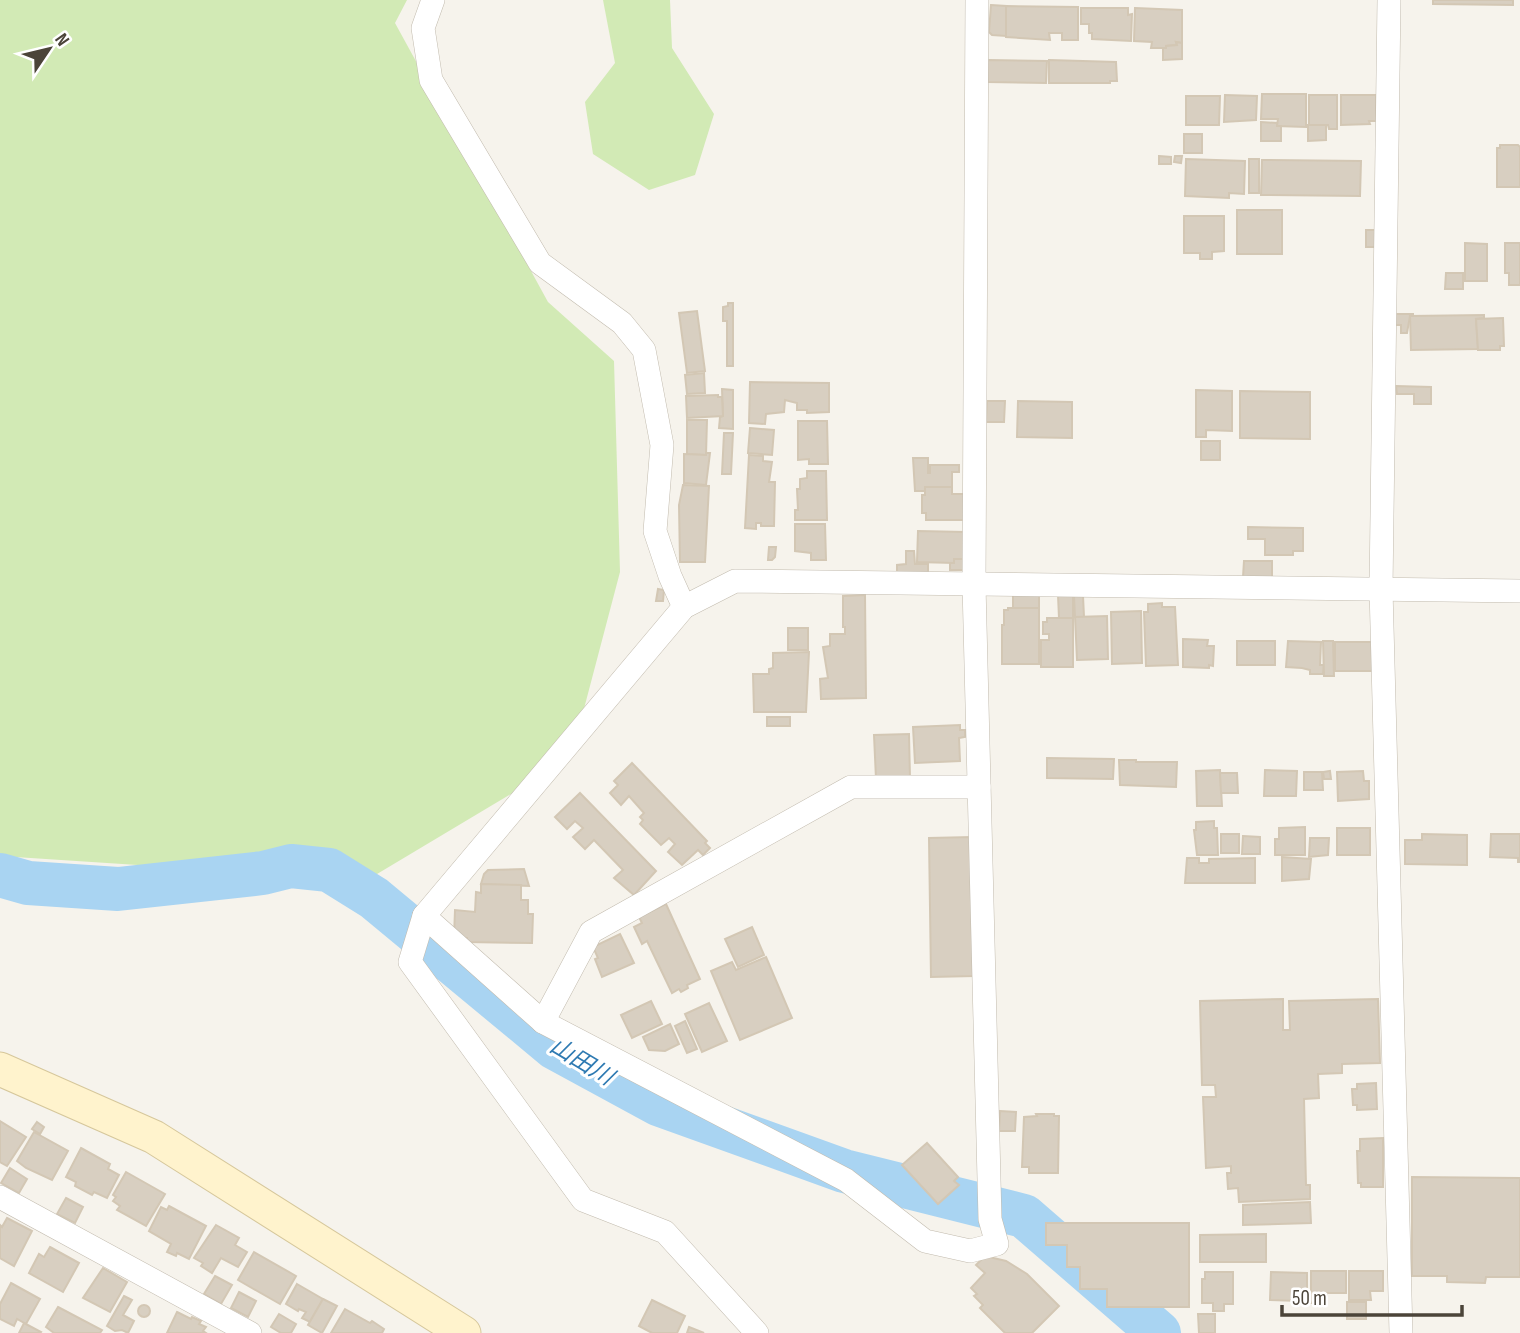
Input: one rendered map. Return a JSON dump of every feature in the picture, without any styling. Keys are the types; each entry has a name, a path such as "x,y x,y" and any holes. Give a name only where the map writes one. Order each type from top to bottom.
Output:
{"street":[{"path":"433,0 423,28 431,80 540,262 622,323 644,350 662,445 655,531 684,607"},
{"path":"424,916 543,1022 846,1180 925,1241 970,1251 997,1244 990,1219 974,585 976,0"},
{"path":"1389,0 1381,589 1401,1333"},
{"path":"757,1333 665,1232 583,1200 410,962 424,916 684,607 735,581 1520,591"},
{"path":"543,1022 590,932 851,787 979,787"},
{"path":"0,1069 154,1137 464,1333"},
{"path":"0,1197 243,1331"}],"green space":[{"path":"0,0 407,0 395,23 548,302 614,361 620,572 571,758 367,880 0,856"},
{"path":"603,0 670,0 672,48 714,114 695,175 649,190 593,154 585,102 615,63"}],"building":[{"path":"1433,0 1513,0 1513,5 1433,4"},
{"path":"991,5 1006,6 1006,36 992,35 989,32"},
{"path":"1006,6 1078,7 1078,40 1062,40 1062,33 1049,33 1050,40 1006,37"},
{"path":"1081,8 1128,8 1128,15 1132,14 1131,41 1092,39 1089,24 1081,24"},
{"path":"1135,8 1182,10 1182,43 1176,42 1177,45 1166,48 1151,48 1152,42 1134,41"},
{"path":"1176,42 1182,43 1182,59 1163,60 1163,48 1177,45"},
{"path":"988,60 1047,61 1046,83 988,82"},
{"path":"1049,60 1116,62 1117,81 1049,83"},
{"path":"1262,94 1306,94 1306,127 1277,126 1278,119 1261,119"},
{"path":"1225,95 1257,96 1256,120 1224,122"},
{"path":"1309,95 1337,95 1337,129 1329,129 1328,125 1309,125"},
{"path":"1341,95 1376,95 1376,121 1369,121 1370,124 1341,125"},
{"path":"1186,96 1220,96 1219,125 1186,125"},
{"path":"1261,122 1277,123 1277,126 1281,126 1281,141 1261,141"},
{"path":"1308,125 1326,125 1326,140 1308,141"},
{"path":"1184,134 1202,134 1202,153 1184,153"},
{"path":"1500,145 1520,147 1520,187 1497,187 1497,148 1500,148"},
{"path":"1159,156 1171,157 1171,164 1159,164"},
{"path":"1175,156 1182,156 1181,163 1174,162"},
{"path":"1186,159 1245,161 1244,194 1229,193 1229,198 1185,196"},
{"path":"1249,159 1259,159 1259,193 1249,193"},
{"path":"1262,160 1361,161 1360,196 1261,195"},
{"path":"1237,210 1282,210 1282,254 1237,254"},
{"path":"1184,216 1224,216 1224,251 1212,252 1212,259 1200,259 1200,253 1184,253"},
{"path":"1366,230 1376,230 1375,247 1366,247"},
{"path":"1465,243 1487,244 1487,281 1465,281"},
{"path":"1505,243 1520,243 1520,285 1509,285 1509,273 1505,273"},
{"path":"1446,273 1463,273 1463,289 1445,289"},
{"path":"728,303 733,303 733,366 727,366 727,321 723,321 723,307 728,306"},
{"path":"697,311 705,371 687,373 679,313"},
{"path":"1395,314 1413,314 1410,316 1407,333 1401,333 1401,325 1395,325"},
{"path":"1484,315 1484,318 1476,319 1478,349 1411,350 1410,316"},
{"path":"1503,318 1504,346 1500,346 1500,350 1478,350 1476,319"},
{"path":"704,373 705,393 687,394 685,375"},
{"path":"750,382 829,383 829,412 807,413 807,410 797,410 797,403 785,400 784,412 766,414 765,424 749,423"},
{"path":"1396,386 1431,387 1431,404 1414,404 1414,394 1397,394"},
{"path":"722,389 733,390 733,429 719,428 720,417 723,416"},
{"path":"1196,390 1232,391 1232,431 1206,430 1206,437 1196,437"},
{"path":"1240,391 1310,392 1310,439 1240,438"},
{"path":"686,396 722,397 723,416 687,418"},
{"path":"987,401 1005,401 1004,422 986,422"},
{"path":"1018,401 1072,402 1072,438 1017,437"},
{"path":"687,420 707,420 706,455 687,454"},
{"path":"798,421 827,421 828,464 809,464 809,459 798,460"},
{"path":"750,428 774,430 772,455 748,453"},
{"path":"724,433 733,433 731,474 722,474"},
{"path":"1201,441 1220,441 1220,460 1201,460"},
{"path":"710,453 706,485 684,483 684,454"},
{"path":"749,455 763,456 763,461 772,462 769,482 775,482 774,526 761,526 761,523 756,523 756,529 745,528"},
{"path":"913,458 928,458 928,473 930,465 959,465 959,472 952,472 952,487 925,487 925,491 915,491"},
{"path":"807,471 826,471 827,520 795,520 795,510 798,510 797,489 800,489 800,479 807,478"},
{"path":"683,485 709,486 705,562 680,562 679,505"},
{"path":"925,487 952,487 952,494 965,494 965,520 926,520 926,513 922,513"},
{"path":"795,524 825,524 826,560 811,560 811,553 795,551"},
{"path":"1248,527 1303,528 1303,551 1293,551 1293,555 1265,555 1265,539 1248,539"},
{"path":"918,531 965,532 965,559 954,559 954,563 917,562"},
{"path":"769,547 776,547 772,560 768,560"},
{"path":"906,551 914,551 915,564 928,564 928,572 897,573 897,565 906,564"},
{"path":"954,559 965,559 965,570 950,570 950,563 954,563"},
{"path":"1244,561 1272,561 1272,577 1243,577"},
{"path":"658,589 664,590 663,601 656,601"},
{"path":"1073,594 1073,618 1059,618 1058,595"},
{"path":"865,595 866,698 821,699 820,679 828,678 823,647 830,646 830,634 845,634 843,596"},
{"path":"1013,595 1039,595 1039,608 1013,608"},
{"path":"1074,596 1083,596 1084,617 1075,617"},
{"path":"1162,603 1162,607 1175,607 1178,665 1146,666 1144,612 1148,612 1148,604"},
{"path":"1039,608 1039,664 1002,664 1002,625 1004,610"},
{"path":"1141,611 1142,663 1112,664 1111,612"},
{"path":"1107,616 1108,659 1077,660 1075,617"},
{"path":"1047,618 1073,618 1073,667 1041,667 1041,640 1049,640 1049,634 1043,634 1043,622 1047,622"},
{"path":"788,628 808,628 808,650 788,650"},
{"path":"1183,639 1208,640 1207,646 1214,646 1213,666 1183,667"},
{"path":"1237,641 1275,641 1275,665 1237,665"},
{"path":"1288,641 1321,642 1320,665 1324,665 1323,674 1310,674 1310,670 1286,667"},
{"path":"1323,641 1333,641 1334,676 1324,676"},
{"path":"1335,642 1372,642 1372,671 1335,671"},
{"path":"809,652 806,712 754,712 753,674 769,674 769,669 773,668 773,653"},
{"path":"767,717 790,717 790,726 767,726"},
{"path":"960,725 960,730 965,730 965,737 959,738 960,761 915,763 913,727"},
{"path":"909,734 910,778 876,779 874,735"},
{"path":"1047,758 1114,759 1113,779 1047,778"},
{"path":"1119,760 1177,762 1176,787 1120,785"},
{"path":"632,763 707,841 705,843 710,848 703,855 698,850 682,865 668,852 675,844 669,838 661,845 640,824 643,820 640,817 644,813 629,796 621,805 610,793 618,785 614,781"},
{"path":"1220,770 1222,806 1197,806 1196,771"},
{"path":"1265,770 1297,771 1296,796 1264,796"},
{"path":"1330,771 1331,779 1324,779 1323,772"},
{"path":"1363,771 1364,781 1369,781 1369,799 1338,801 1337,772"},
{"path":"1304,772 1322,772 1323,790 1304,790"},
{"path":"1220,773 1237,773 1238,793 1221,793"},
{"path":"580,793 656,871 634,895 614,878 623,870 594,840 585,849 573,837 583,828 575,821 567,829 555,817"},
{"path":"1214,821 1214,828 1217,828 1218,855 1197,855 1194,830 1196,822"},
{"path":"1305,827 1305,855 1275,855 1275,839 1279,839 1279,828"},
{"path":"1337,828 1370,828 1370,855 1337,855"},
{"path":"1221,834 1239,834 1239,853 1221,853"},
{"path":"1422,834 1467,835 1467,865 1405,864 1405,840 1422,840"},
{"path":"1491,834 1520,834 1520,862 1518,858 1490,857"},
{"path":"1243,836 1260,837 1260,854 1242,854"},
{"path":"972,837 974,976 931,977 929,838"},
{"path":"1310,838 1329,838 1328,855 1309,857"},
{"path":"1282,857 1311,859 1309,879 1282,881"},
{"path":"1187,858 1199,858 1199,863 1209,863 1209,859 1255,858 1255,883 1185,883"},
{"path":"524,869 529,886 481,884 488,870"},
{"path":"481,884 521,885 521,900 528,900 528,914 533,914 532,943 467,942 467,938 454,937 455,910 475,912 476,892 481,893"},
{"path":"666,904 700,979 687,985 688,988 681,992 679,989 672,993 647,941 642,944 634,927 642,923 639,917"},
{"path":"752,927 764,955 738,967 725,939"},
{"path":"620,934 634,963 602,977 593,947"},
{"path":"766,957 792,1018 740,1040 711,971 732,962 736,970"},
{"path":"1283,999 1283,1030 1290,1030 1289,1001 1378,999 1380,1063 1342,1064 1342,1073 1318,1074 1319,1098 1304,1099 1306,1185 1310,1185 1310,1199 1239,1202 1238,1188 1228,1189 1227,1173 1231,1173 1231,1166 1206,1168 1203,1097 1216,1097 1215,1085 1202,1085 1200,1001"},
{"path":"651,1001 662,1024 632,1038 621,1015"},
{"path":"709,1003 727,1041 702,1052 685,1014"},
{"path":"685,1021 697,1049 687,1053 675,1026"},
{"path":"670,1024 679,1044 665,1051 649,1050 643,1037"},
{"path":"1376,1083 1377,1109 1357,1110 1357,1105 1353,1105 1352,1089 1357,1089 1357,1084"},
{"path":"1000,1111 1016,1112 1015,1131 999,1131"},
{"path":"1036,1114 1059,1116 1058,1173 1029,1173 1029,1167 1022,1167 1024,1117 1037,1116"},
{"path":"0,1121 26,1137 7,1166 0,1162"},
{"path":"37,1122 44,1127 40,1134 32,1129"},
{"path":"34,1132 68,1151 52,1180 17,1161"},
{"path":"1383,1138 1383,1187 1361,1187 1361,1183 1358,1183 1357,1151 1360,1151 1360,1139"},
{"path":"927,1143 958,1177 954,1181 959,1185 938,1204 902,1165"},
{"path":"81,1148 110,1164 108,1169 119,1175 107,1198 94,1192 92,1195 75,1186 76,1182 66,1177"},
{"path":"10,1168 27,1179 19,1193 1,1183"},
{"path":"126,1172 165,1194 146,1226 117,1210 120,1206 113,1201 116,1197 113,1195"},
{"path":"1412,1177 1520,1178 1520,1277 1486,1277 1485,1283 1447,1282 1447,1276 1412,1276"},
{"path":"66,1198 83,1207 75,1223 57,1214"},
{"path":"1310,1202 1311,1223 1243,1225 1243,1205"},
{"path":"169,1206 206,1226 189,1259 167,1252 171,1244 149,1231 161,1207 167,1210"},
{"path":"7,1218 32,1231 14,1266 0,1258 0,1225 2,1227"},
{"path":"1046,1223 1189,1223 1189,1307 1107,1307 1107,1289 1080,1289 1080,1267 1067,1267 1067,1245 1046,1245"},
{"path":"216,1225 239,1238 235,1245 247,1252 238,1267 221,1258 212,1273 194,1258"},
{"path":"1266,1234 1266,1262 1200,1262 1200,1235"},
{"path":"50,1247 79,1263 63,1292 29,1273 39,1254 44,1257"},
{"path":"254,1252 296,1276 280,1304 238,1280"},
{"path":"985,1256 1006,1261 1027,1274 1059,1306 1032,1333 1005,1333 980,1308 983,1305 974,1296 977,1294 971,1288 985,1273 976,1265"},
{"path":"103,1268 127,1282 110,1312 83,1298"},
{"path":"1311,1271 1346,1271 1346,1293 1327,1293 1327,1303 1311,1303"},
{"path":"1349,1271 1383,1271 1383,1291 1370,1291 1371,1300 1349,1300"},
{"path":"1205,1272 1233,1272 1233,1304 1224,1304 1224,1311 1213,1311 1213,1303 1202,1303 1202,1279 1205,1279"},
{"path":"1271,1272 1307,1273 1307,1293 1300,1293 1299,1301 1270,1300"},
{"path":"215,1276 232,1285 221,1304 204,1294"},
{"path":"11,1283 40,1299 26,1324 17,1319 14,1326 0,1319 0,1304"},
{"path":"297,1284 323,1299 310,1322 302,1318 306,1312 286,1304"},
{"path":"239,1292 256,1301 248,1317 231,1308"},
{"path":"124,1296 132,1300 123,1315 134,1321 128,1333 115,1331 107,1326"},
{"path":"323,1299 337,1306 322,1333 308,1325"},
{"path":"652,1300 685,1316 677,1333 652,1333 639,1326"},
{"path":"1347,1302 1366,1302 1366,1319 1347,1319"},
{"path":"144,1305 150,1311 144,1317 138,1311"},
{"path":"58,1307 102,1330 100,1333 54,1333 46,1327"},
{"path":"345,1309 370,1323 372,1321 384,1329 382,1333 331,1333"},
{"path":"177,1312 201,1321 199,1324 206,1327 203,1331 206,1333 167,1333"},
{"path":"279,1314 296,1324 291,1333 281,1333 271,1327"},
{"path":"1198,1314 1215,1314 1215,1333 1199,1333"},
{"path":"24,1323 41,1332 19,1333"},
{"path":"689,1327 704,1333 687,1333"}],"waterway":[{"name":"山田川","path":"0,875 28,883 118,889 263,873 291,866 329,870 374,898 555,1048 658,1104 844,1171 1024,1216 1159,1333"}]}
